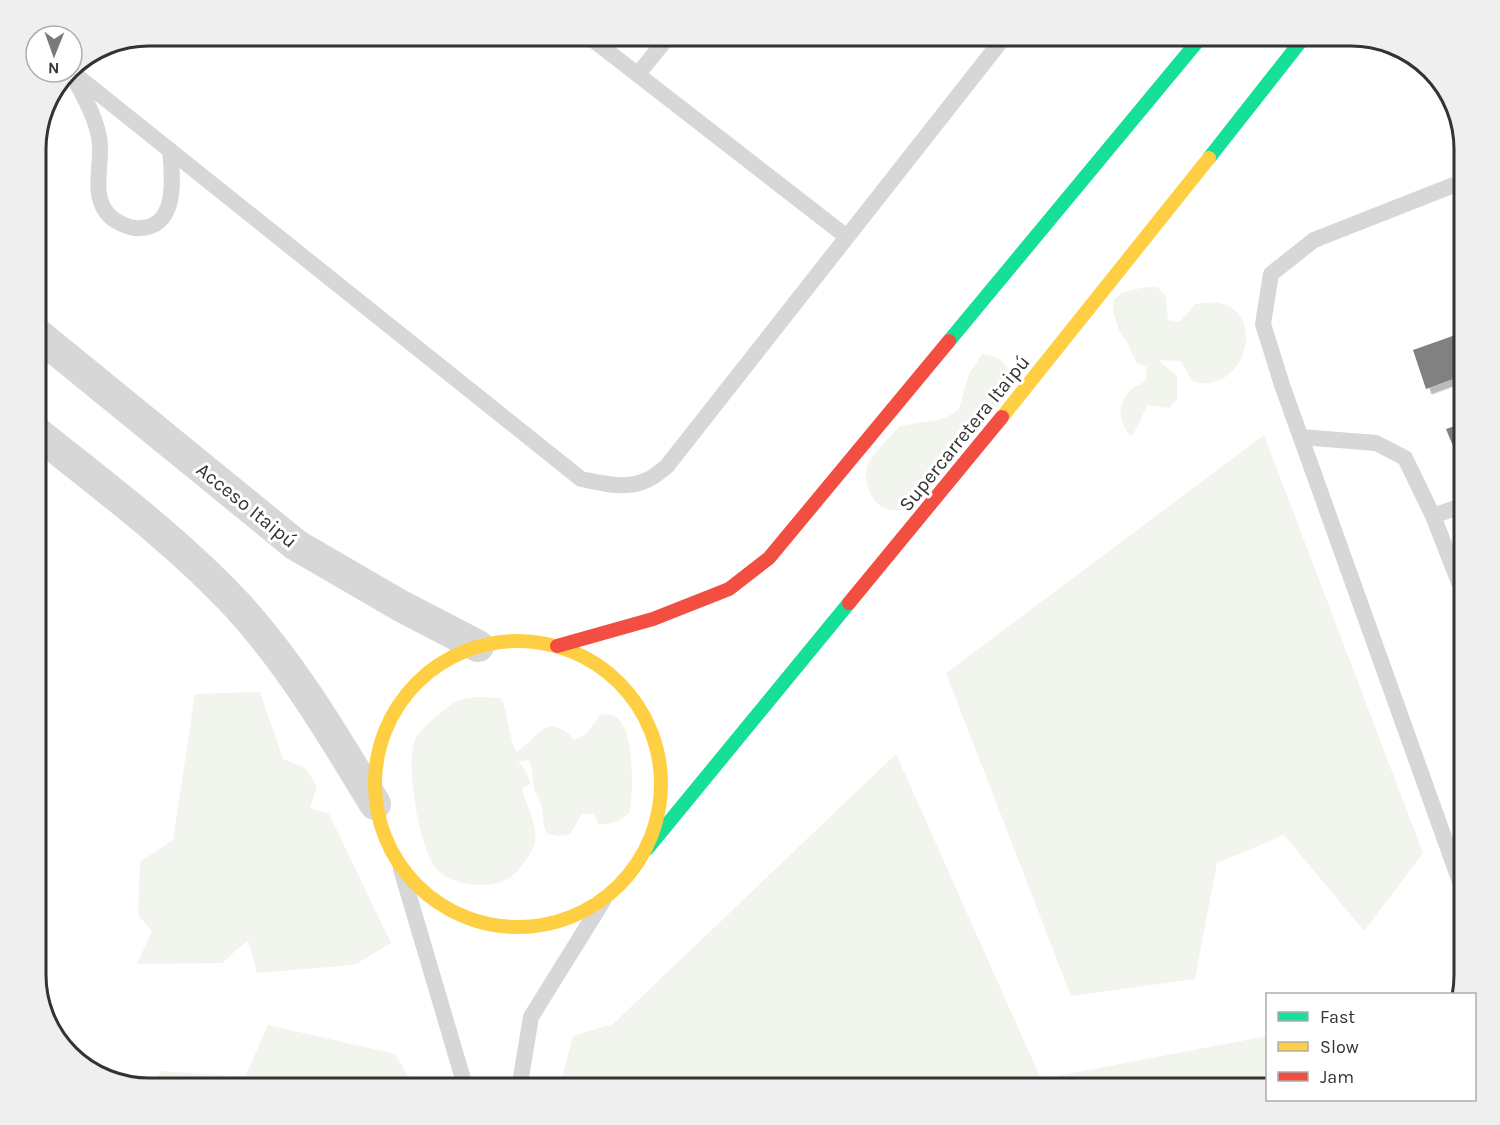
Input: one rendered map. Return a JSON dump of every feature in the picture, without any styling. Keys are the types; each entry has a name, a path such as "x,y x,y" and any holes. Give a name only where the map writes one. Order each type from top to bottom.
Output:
{"street":[{"name":"Supercarretera Itaipú","path":"557,646 653,619 729,589 769,558 1194,46"},
{"name":"Supercarretera Itaipú","path":"647,849 661,809 661,767 651,726 628,691 596,663 557,646 518,641 478,646 441,663 409,690 387,724 375,763 375,804 384,838 401,869 433,901 473,921 518,928 562,921 603,901 628,878 647,849 1027,387 1297,46"},
{"name":"Acceso Itaipú","path":"47,342 296,545 401,606 478,646"},
{"path":"47,441 165,535 237,606 306,692 375,804"}],"lane":[{"path":"601,46 847,237"},
{"path":"638,74 661,46"},
{"path":"84,82 581,478 609,484 629,485 647,481 667,466 997,46"},
{"path":"77,84 91,111 99,137 98,194 107,213 128,227 145,228 160,222 168,206 173,182 170,150"},
{"path":"1454,185 1314,240 1271,274 1263,324 1301,437 1454,860"},
{"path":"1301,437 1376,443 1405,458 1433,516 1454,570"},
{"path":"1433,516 1454,509"},
{"path":"401,869 463,1078"},
{"path":"521,1078 531,1017 603,901"}],"shaded area":[{"path":"1157,287 1166,296 1168,320 1180,322 1195,304 1219,303 1232,308 1241,318 1246,331 1245,345 1241,359 1233,371 1222,379 1208,383 1192,381 1181,361 1158,360 1177,376 1177,399 1169,408 1148,405 1131,436 1123,425 1122,406 1124,399 1134,387 1145,381 1146,367 1136,362 1120,333 1113,311 1114,299 1123,292"},
{"path":"982,354 995,357 1004,363 1014,385 911,509 893,510 881,506 872,496 867,483 869,462 900,426 938,420 959,409 969,374"},
{"path":"1264,435 1423,853 1364,931 1284,835 1217,863 1195,979 1071,996 946,673"},
{"path":"260,692 283,759 305,768 317,786 310,808 329,814 391,943 356,964 342,966 257,973 248,940 222,963 137,964 152,931 138,915 140,862 173,840 195,694"},
{"path":"477,697 501,698 517,752 543,729 557,727 575,740 586,734 600,715 617,717 625,730 630,753 632,791 630,812 619,820 604,824 599,824 593,814 582,814 570,834 559,836 547,834 530,764 528,760 518,762 531,783 522,789 533,822 535,836 534,846 526,860 512,876 495,884 462,883 443,875 436,869 430,858 419,825 413,786 412,752 417,736 439,714 455,702"},
{"path":"896,754 1041,1078 562,1078 573,1036 613,1024"},
{"path":"268,1025 395,1054 409,1078 156,1078 161,1071 245,1077"},
{"path":"1266,1036 1266,1078 1046,1078"}],"building":[{"path":"1454,336 1454,379 1426,389 1413,350"},
{"path":"1454,426 1454,449 1446,429"}],"traffic: fast":[{"path":"949,341 1194,46"},
{"path":"1209,158 1297,46"},
{"path":"647,849 849,603"}],"traffic: slow":[{"path":"1002,417 1209,158"},
{"path":"518,641 546,644 573,652 609,673 629,693 644,717 655,742 661,784 658,812 650,839 629,875 609,895 585,910 560,921 518,927 490,924 463,916 427,895 407,875 392,851 381,826 375,784 378,756 386,729 407,693 427,673 451,658 476,647 518,641"}],"traffic: jam":[{"path":"557,646 653,619 729,589 769,558 949,341"},
{"path":"849,603 1002,417"}]}
